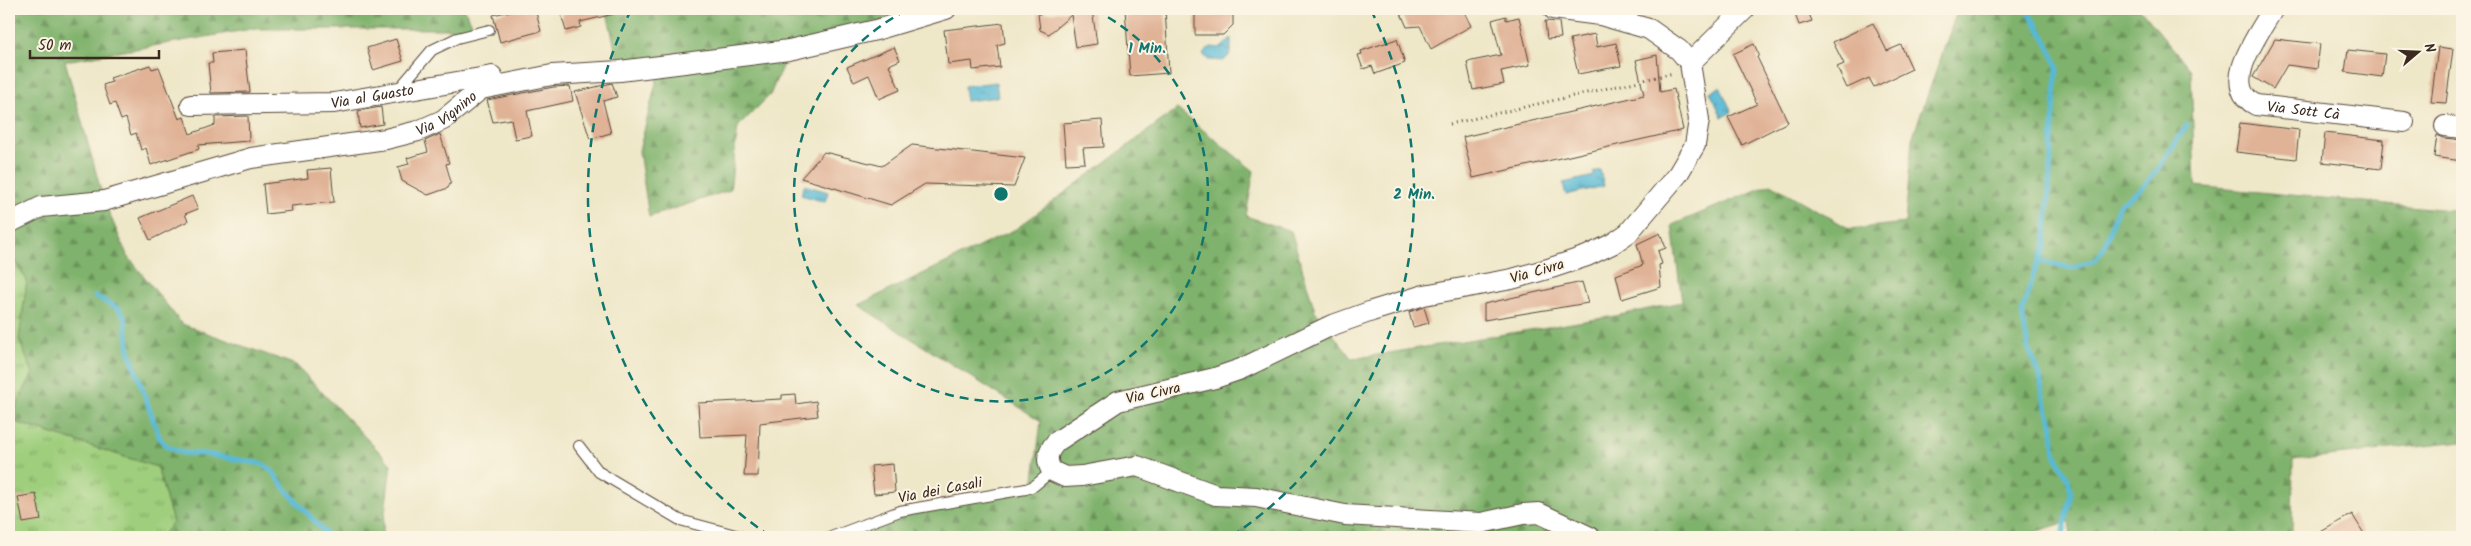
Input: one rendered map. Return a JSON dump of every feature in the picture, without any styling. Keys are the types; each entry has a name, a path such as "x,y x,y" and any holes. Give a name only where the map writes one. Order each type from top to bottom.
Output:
{"street":[{"name":"Via Vignino","path":"9,223 41,206 104,201 251,158 386,139 418,132 443,120 480,89 552,75 620,71 789,50 876,30 946,9"},
{"path":"1553,9 1600,15 1650,29 1679,50 1691,66 1745,9"},
{"name":"Via Sott Cà","path":"2273,9 2240,71 2242,92 2247,100 2256,105 2404,122"},
{"name":"Via Civra","path":"1052,471 1047,458 1050,449 1070,431 1118,400 1215,378 1241,369 1330,326 1372,311 1424,295 1512,279 1587,256 1612,244 1628,233 1646,214 1678,174 1695,145 1699,120 1691,66"},
{"name":"Via al Guasto","path":"190,105 334,103 532,69 540,69 552,75"},
{"path":"1052,471 1066,477 1136,466 1216,495 1256,497 1345,515 1481,523 1523,514 1539,513 1590,537"}],"lane":[{"path":"395,93 432,50 458,38 489,30"},
{"path":"579,446 599,472 680,520 743,537"},
{"name":"Via dei Casali","path":"831,537 900,511 1026,489 1034,486 1052,471"}],"path":[{"path":"1450,124 1691,66"}],"green space":[{"path":"9,9 464,9 475,29 252,29 65,61 104,201 127,255 182,324 296,365 391,464 382,537 161,537 173,522 157,467 9,420 33,373 19,340 27,280 9,253"},
{"path":"604,9 946,9 789,50 770,95 738,127 730,190 649,217 639,151 660,67 620,71 607,12"},
{"path":"1958,9 2140,9 2191,70 2195,186 2462,211 2462,441 2293,460 2292,537 2071,537 2069,521 2020,537 831,537 900,511 1033,487 1041,421 858,305 1016,229 1177,109 1254,171 1246,216 1291,231 1315,311 1352,359 1615,316 1682,302 1672,225 1771,184 1850,229 1905,223 1912,139"},
{"path":"9,253 27,280 19,340 33,373 9,420"},
{"path":"9,420 157,467 173,522 161,537 9,537"}],"water":[{"path":"1231,38 1231,53 1224,61 1208,60 1203,54 1211,47 1221,48"},
{"path":"996,82 998,97 966,101 964,86"},
{"path":"1720,87 1732,112 1722,117 1710,92"},
{"path":"1600,170 1604,186 1566,195 1563,183 1594,176 1594,172"},
{"path":"804,185 828,192 825,202 801,195"}],"building":[{"path":"519,9 535,9 541,31 500,42 493,15"},
{"path":"571,9 614,9 614,14 580,22 581,27 566,31 561,14 572,11"},
{"path":"1092,9 1097,44 1076,47 1071,15 1049,34 1040,30 1038,14"},
{"path":"1125,9 1165,9 1169,73 1130,76"},
{"path":"1195,9 1233,9 1233,25 1223,35 1195,35"},
{"path":"1399,9 1463,9 1471,26 1431,49 1420,26 1407,27"},
{"path":"1793,9 1807,9 1812,21 1799,25"},
{"path":"1506,16 1506,20 1519,17 1530,65 1501,71 1504,84 1473,90 1467,62 1501,55 1492,20"},
{"path":"1545,21 1559,22 1561,38 1547,39"},
{"path":"1003,23 1005,43 997,45 1000,67 973,70 972,61 948,64 944,30"},
{"path":"1873,23 1887,51 1901,45 1912,69 1874,87 1869,78 1847,88 1837,67 1844,64 1833,42"},
{"path":"1595,34 1597,47 1616,43 1621,66 1578,74 1570,39"},
{"path":"396,39 403,61 373,70 367,48"},
{"path":"1397,39 1405,63 1375,74 1372,66 1363,69 1358,55 1362,54 1361,51"},
{"path":"2275,39 2320,44 2317,69 2287,65 2273,89 2253,77"},
{"path":"1754,44 1759,55 1757,57 1788,122 1742,145 1728,117 1757,104 1733,54"},
{"path":"894,47 900,60 889,65 900,90 879,99 869,75 854,82 847,67"},
{"path":"2438,47 2453,49 2446,103 2431,102"},
{"path":"245,50 250,92 211,93 208,63 213,63 212,53"},
{"path":"2348,50 2385,54 2382,77 2345,72"},
{"path":"1657,55 1660,92 1674,89 1683,130 1473,178 1463,137 1644,95 1636,60"},
{"path":"150,65 152,69 159,67 179,119 184,117 190,134 215,125 215,117 248,116 249,141 198,145 199,149 151,165 146,148 141,150 136,133 131,135 126,118 121,120 115,103 110,105 103,85 112,82 110,78"},
{"path":"612,83 617,97 603,101 611,133 590,139 575,92"},
{"path":"570,86 573,101 527,111 532,136 515,139 511,119 493,122 487,100 554,87"},
{"path":"381,107 383,124 360,128 358,111"},
{"path":"1102,120 1104,147 1083,148 1085,163 1066,164 1063,123"},
{"path":"2240,123 2299,130 2296,159 2236,152"},
{"path":"2325,133 2384,140 2381,169 2322,162"},
{"path":"440,134 449,163 446,164 451,182 448,188 428,195 402,181 398,167 409,164 407,158 428,152 425,141"},
{"path":"2437,135 2444,138 2462,140 2462,161 2434,157"},
{"path":"912,145 1025,158 1014,187 925,184 891,205 801,178 824,152 882,166"},
{"path":"331,168 334,202 291,206 292,211 266,214 263,184 308,178 307,170"},
{"path":"192,196 198,209 185,214 188,221 150,240 140,218"},
{"path":"1660,233 1666,248 1658,251 1662,264 1659,265 1661,287 1622,299 1616,275 1643,265 1637,244"},
{"path":"1582,282 1588,303 1484,320 1484,304"},
{"path":"1424,307 1429,323 1413,327 1409,312"},
{"path":"795,394 796,404 816,401 818,416 760,423 758,476 744,476 747,435 700,437 698,403 782,399 782,395"},
{"path":"893,464 895,492 874,494 871,466"},
{"path":"36,494 41,520 23,523 18,497"},
{"path":"2352,514 2366,537 2312,537"}],"waterway":[{"path":"2024,9 2044,36 2057,67 2045,248 2034,273 2022,313 2028,347 2040,376 2043,397 2052,423 2055,454 2068,479 2071,492 2063,537"},
{"path":"2040,261 2072,268 2095,260 2103,250 2119,204 2149,180 2187,125"},
{"path":"95,296 119,309 125,318 129,351 160,439 167,446 183,453 205,454 263,464 272,471 288,492 329,537"}]}
